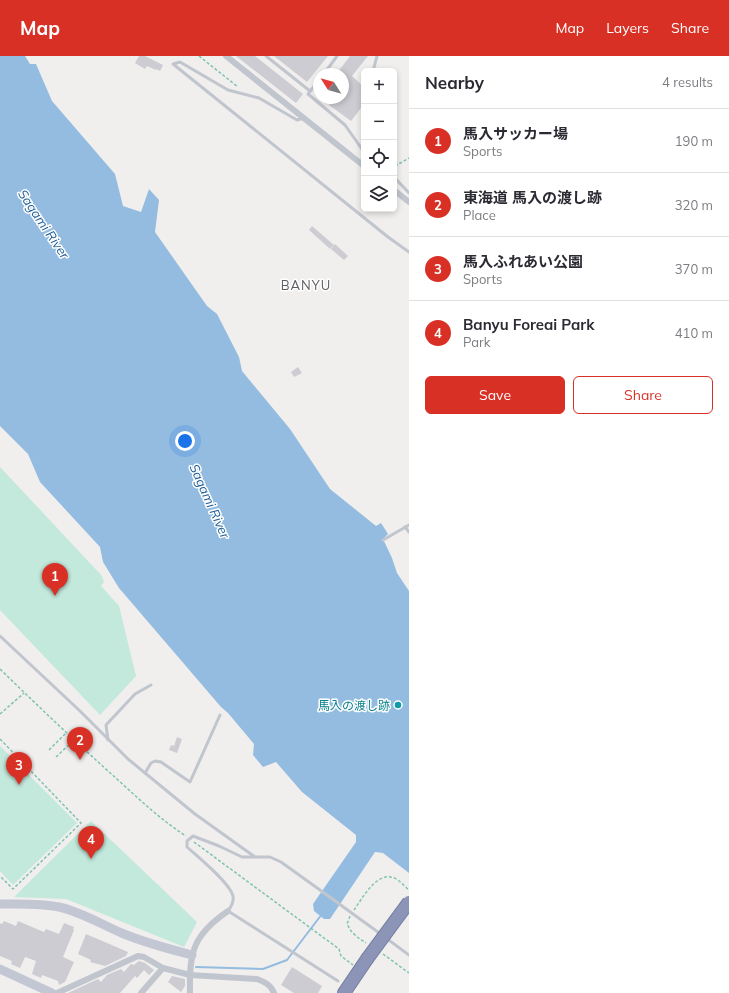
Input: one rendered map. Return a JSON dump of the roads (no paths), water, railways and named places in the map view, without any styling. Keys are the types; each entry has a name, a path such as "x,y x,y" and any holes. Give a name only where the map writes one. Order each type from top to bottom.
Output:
{"highway":[{"path":"344,993 409,902"}],"street":[{"path":"226,56 361,164"},
{"path":"397,192 409,202"},
{"path":"0,904 33,904 58,907 78,913 123,934 158,947 192,955"},
{"path":"190,993 190,975 194,947 202,934 217,918 228,911"},
{"path":"0,969 50,992 138,956 144,957 163,968 190,975 257,979 264,981 272,987 274,993"},
{"path":"142,993 163,968"}],"lane":[{"path":"266,56 310,91"},
{"path":"328,68 337,56"},
{"path":"374,68 377,56"},
{"path":"304,118 296,120 259,98 228,90 180,62 174,64 388,237 409,252"},
{"path":"313,87 308,94 345,125 361,145"},
{"path":"397,180 408,193"},
{"path":"383,540 409,525"},
{"path":"405,527 409,532"},
{"path":"0,636 80,711 108,740 145,772 195,814 255,856"},
{"path":"108,740 106,725 135,694 151,685"},
{"path":"145,772 150,763 155,761 161,762 190,782 220,715"},
{"path":"338,981 228,911 232,905 233,899 231,892 216,873 187,847 187,841 193,836 242,856 270,857 281,862 409,954"}],"water":[{"name":"Sagami River","path":"0,56 25,56 30,64 36,64 52,101 115,174 123,206 141,212 149,189 159,200 155,232 207,306 217,314 239,357 242,371 290,429 330,489 376,526 381,523 388,534 383,539 397,573 409,591 409,873 383,853 375,852 330,919 324,919 314,911 313,904 356,842 356,835 302,792 276,762 263,767 253,755 254,744 119,588 103,562 100,547 40,482 28,454 0,426"}],"waterway":[{"path":"196,967 263,969 287,960 322,914"}],"place":[{"name":"馬入サッカー場","path":"55,596"},
{"name":"馬入の渡し跡","path":"398,705"},
{"name":"東海道 馬入の渡し跡","path":"80,760"},
{"name":"馬入ふれあい公園","path":"19,785"},
{"name":"Banyu Foreai Park","path":"91,859"}],"district":[{"name":"BANYU","path":"306,285"}]}
